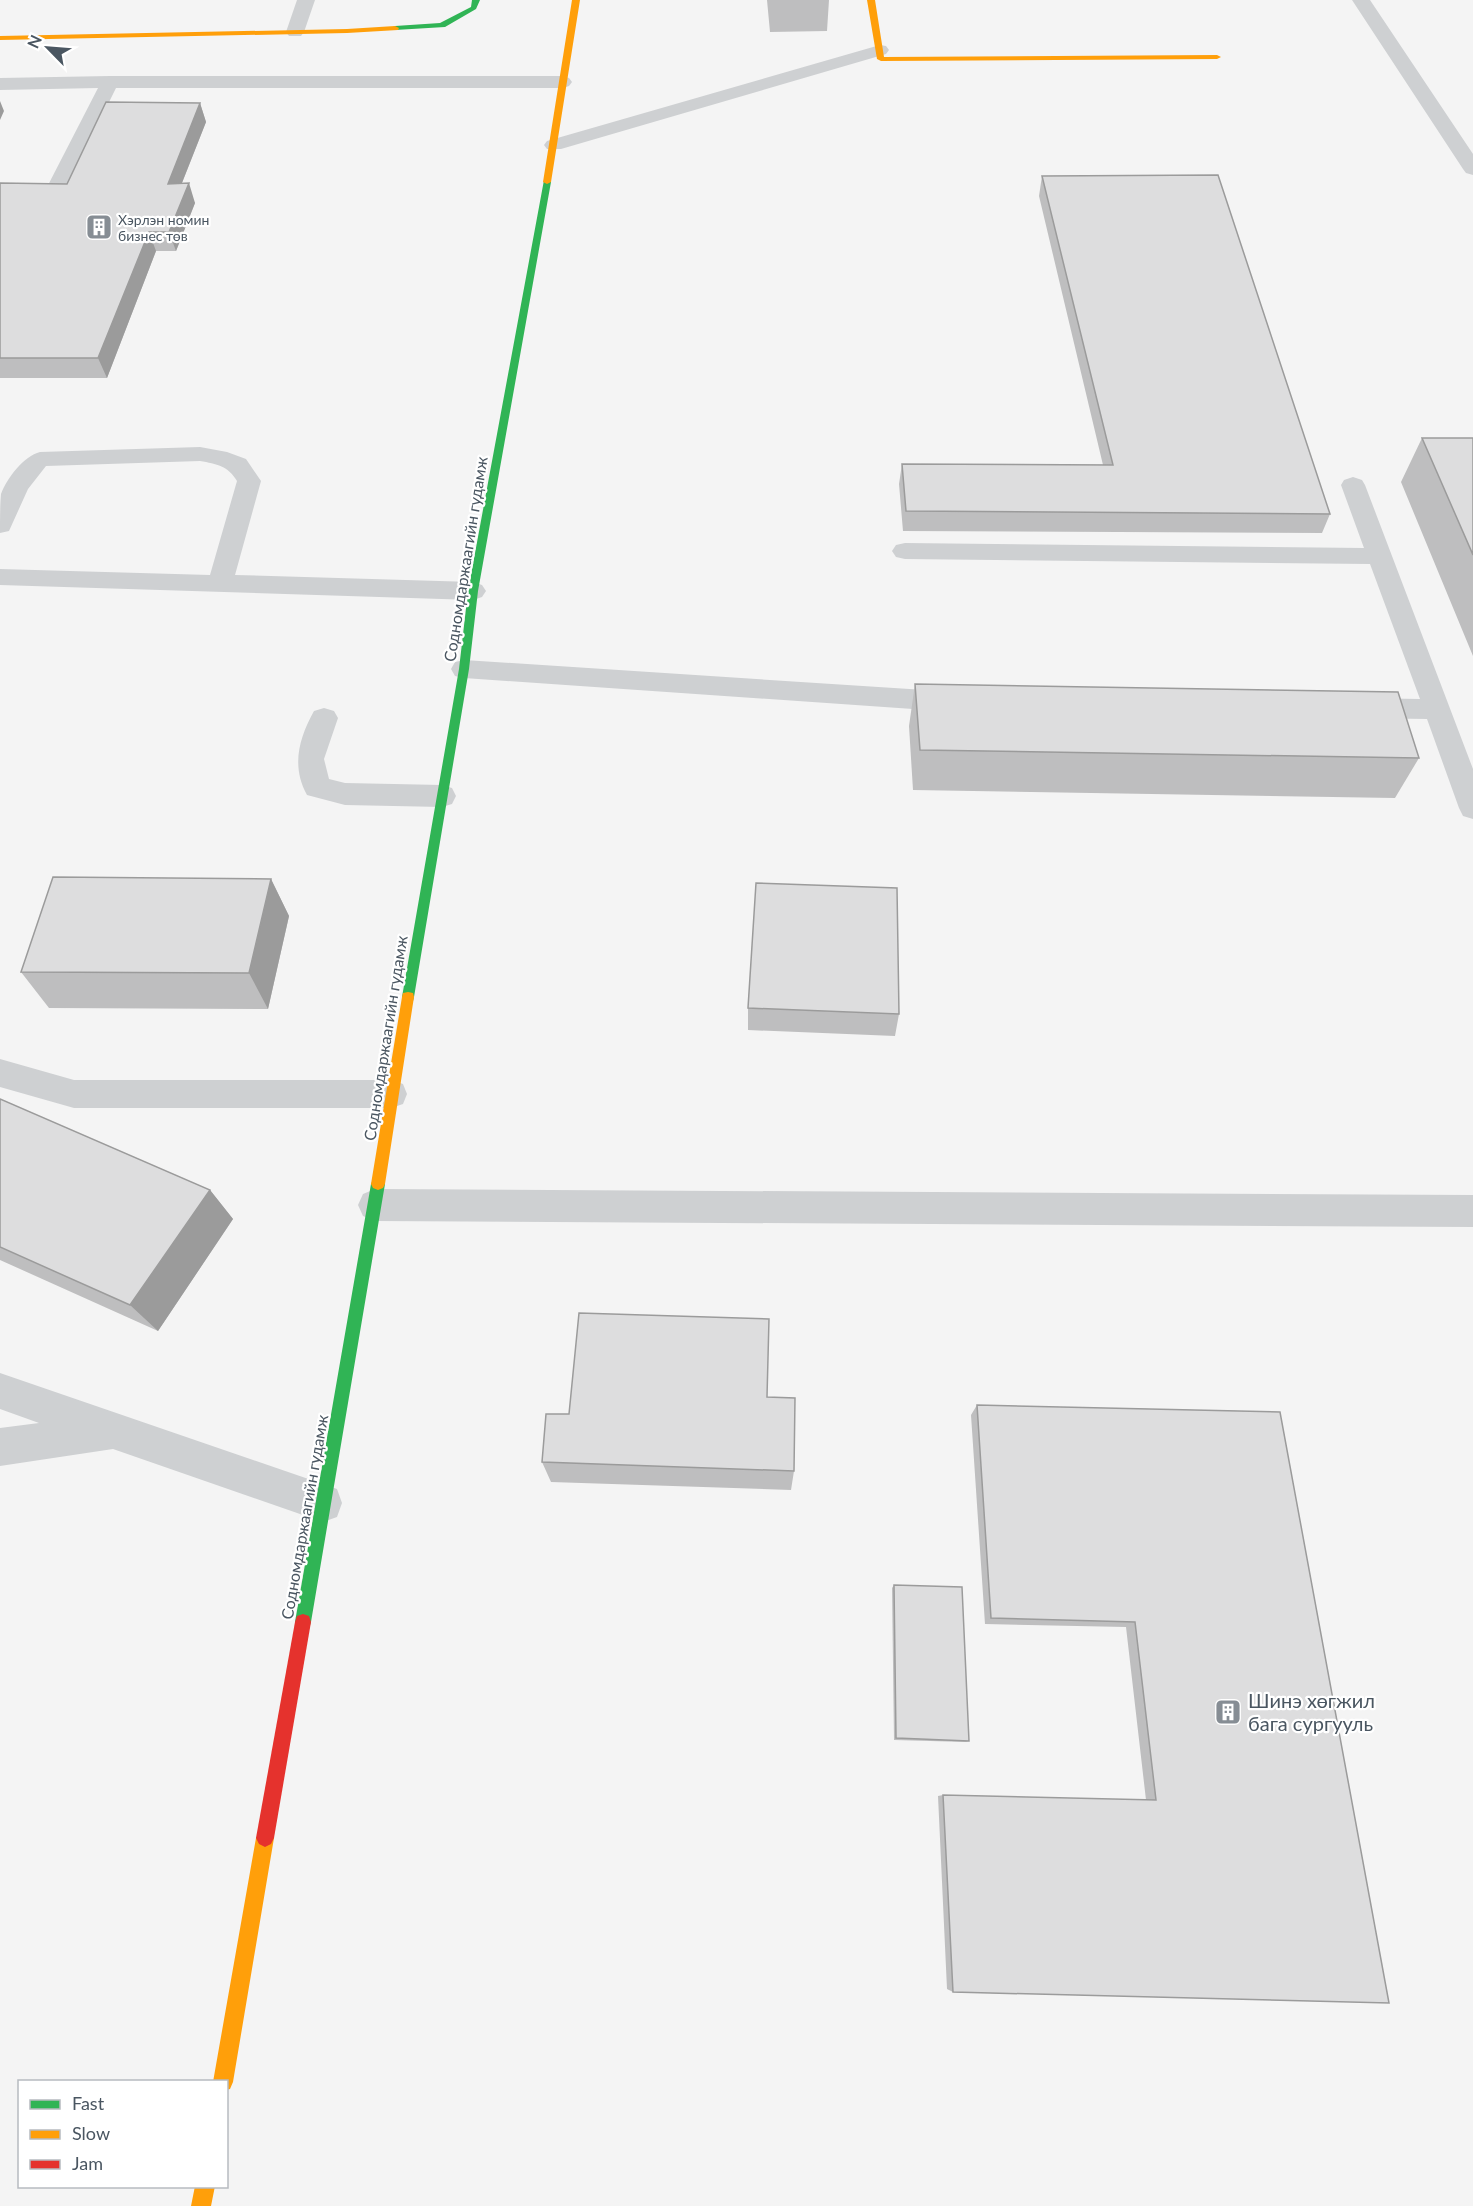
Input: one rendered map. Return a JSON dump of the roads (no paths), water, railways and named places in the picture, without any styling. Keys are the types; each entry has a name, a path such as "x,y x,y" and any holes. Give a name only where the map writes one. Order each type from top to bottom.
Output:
{"main road":[{"path":"0,38 295,32 442,25 474,8 476,0"},
{"name":"Содномдаржаагийн гудамж","path":"223,2080 375,1205 391,1094 464,669 473,591 554,146 576,0"},
{"path":"871,0 882,59 1217,57"},
{"path":"201,2206 205,2188"}],"street":[{"path":"295,32 306,0"},
{"path":"1361,0 1473,169"},
{"path":"554,146 880,51"},
{"path":"55,191 110,82"},
{"path":"0,84 563,82"},
{"path":"0,525 10,495 28,469 40,459 200,454 219,457 238,464 249,481 220,584"},
{"path":"1353,485 1473,808"},
{"path":"905,550 1380,556"},
{"path":"0,577 473,591"},
{"path":"464,669 980,702"},
{"path":"1332,708 1437,709"},
{"path":"324,718 310,759 317,788 345,794 442,796"},
{"path":"0,1073 74,1094 391,1094"},
{"path":"375,1205 1473,1211"},
{"path":"0,1391 323,1503"},
{"path":"0,1447 117,1431"}],"place":[{"name":"Хэрлэн номин бизнес төв","path":"99,227"},
{"name":"Шинэ хөгжил бага сургууль","path":"1228,1712"}]}
